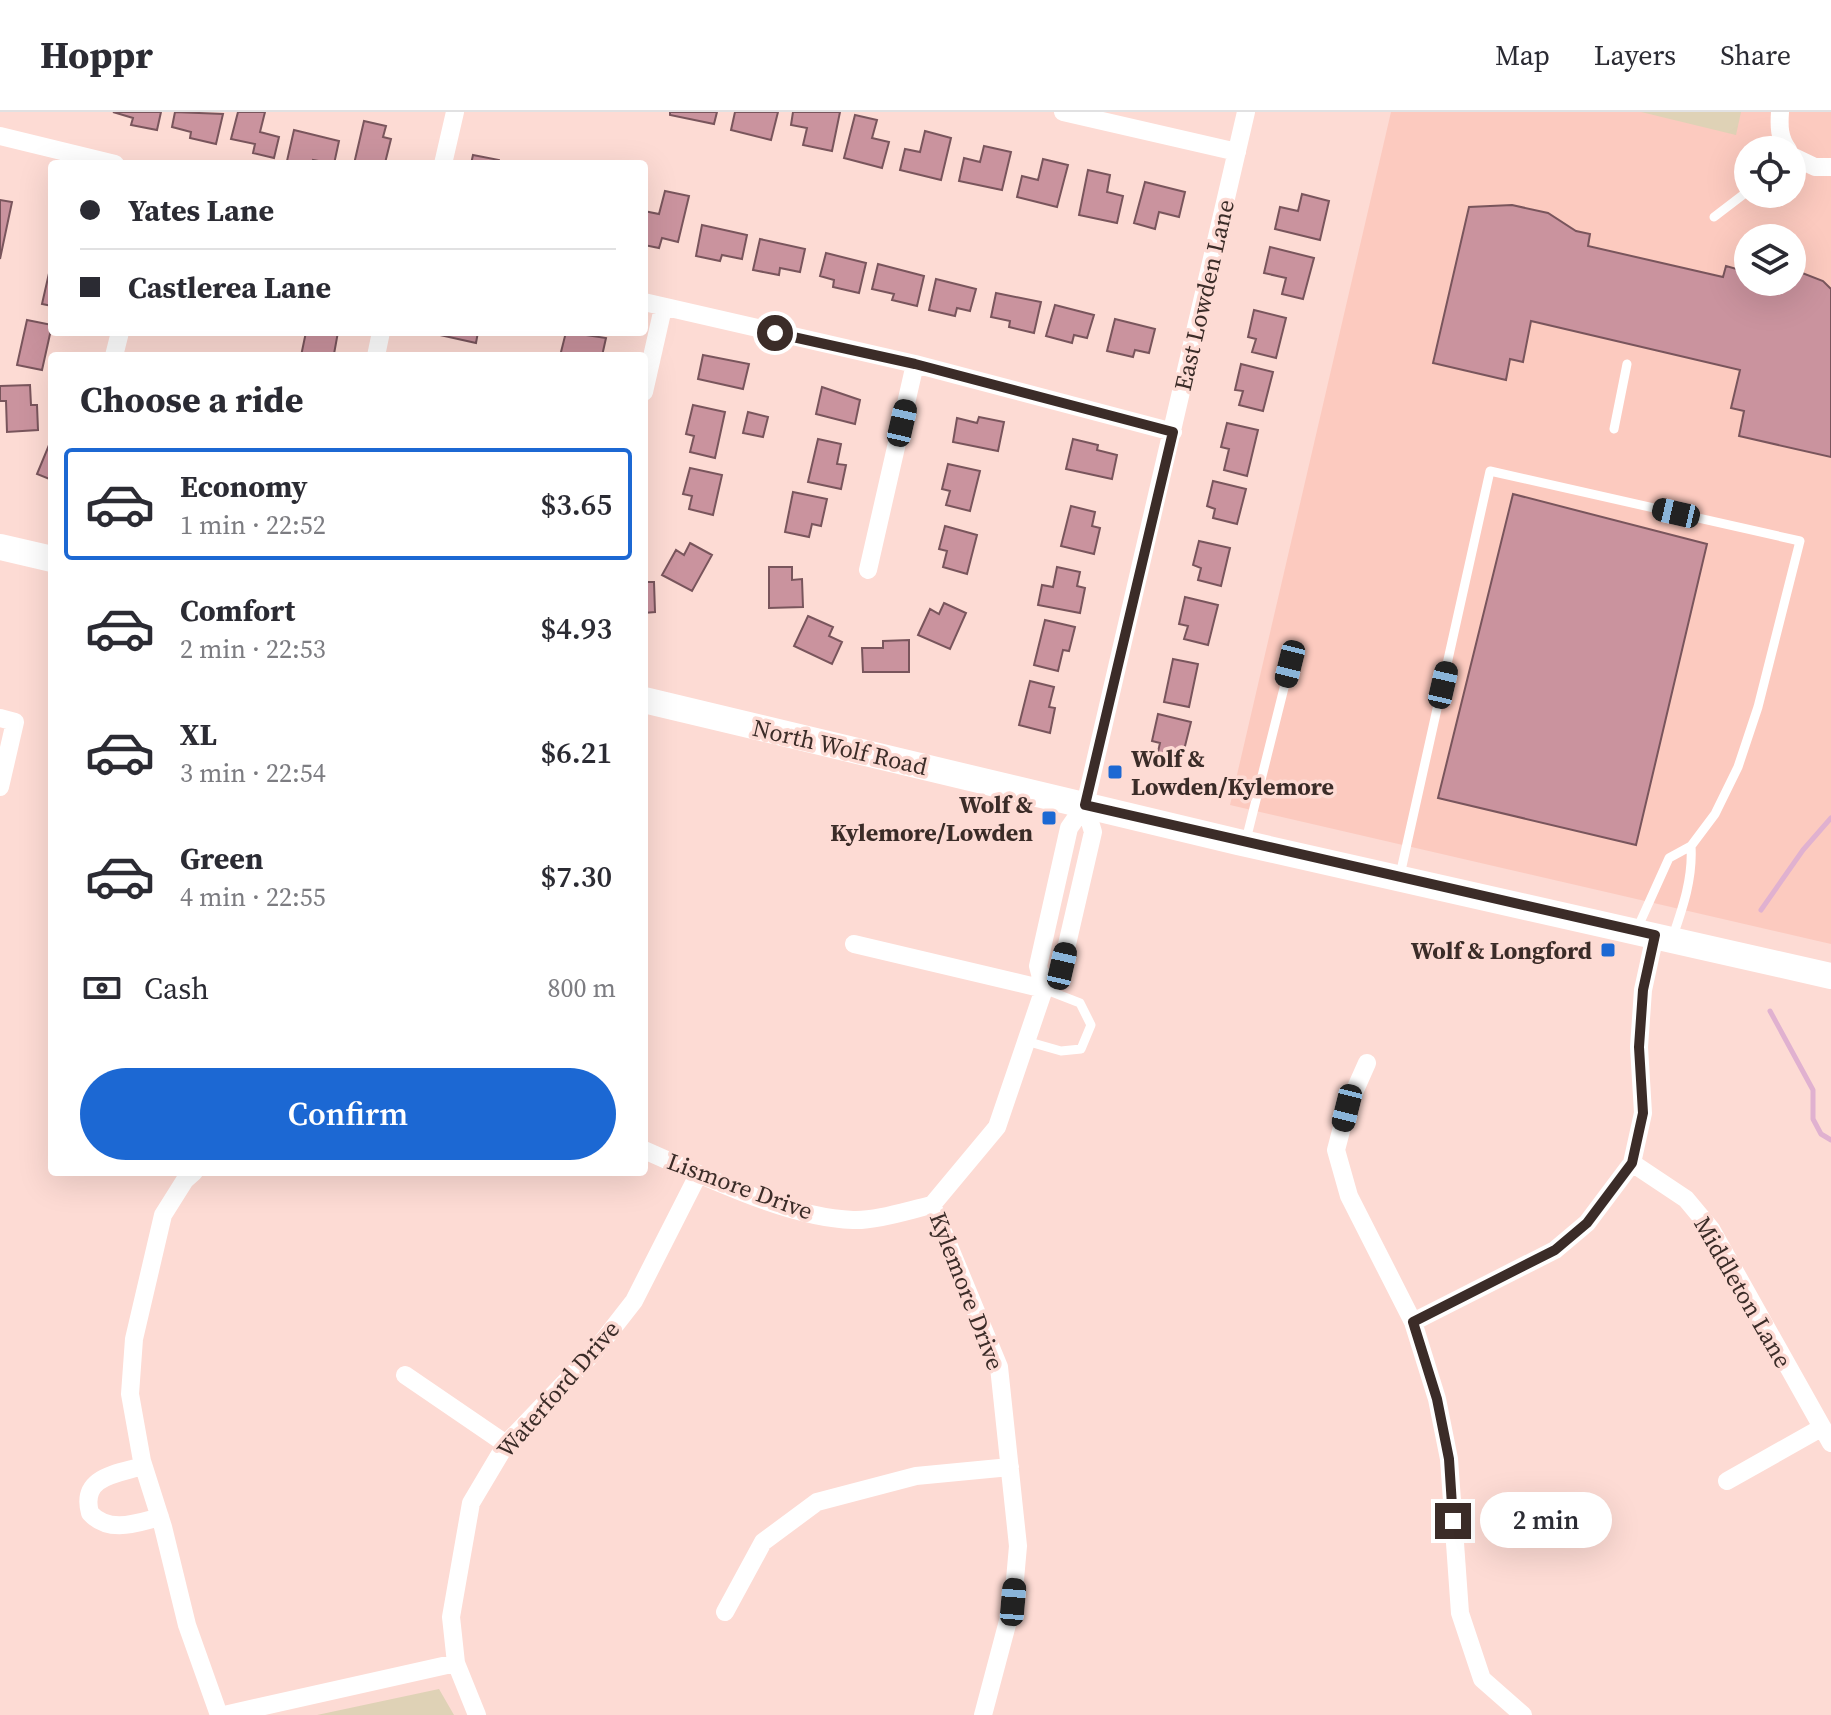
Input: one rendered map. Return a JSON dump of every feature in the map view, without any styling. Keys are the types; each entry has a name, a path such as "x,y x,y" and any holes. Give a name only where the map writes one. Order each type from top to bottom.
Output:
{"main road":[{"path":"0,547 48,558"},
{"name":"North Wolf Road","path":"648,701 1245,843 1831,976"}],"street":[{"path":"444,160 455,112"},
{"path":"1063,112 1237,152"},
{"name":"East Lowden Lane","path":"1085,805 1246,112"},
{"path":"1780,112 1781,136"},
{"path":"0,136 99,160"},
{"path":"1806,162 1815,167 1831,167"},
{"path":"648,303 915,364 1173,432"},
{"path":"648,374 663,308"},
{"path":"868,570 915,364"},
{"path":"0,787 8,720"},
{"name":"Kylemore Drive","path":"983,1715 1013,1602 1018,1546 999,1367 932,1205 997,1127 1044,989 1038,966 1069,828 1085,805"},
{"path":"1413,1322 1555,1250 1587,1223 1632,1163 1643,1113 1639,1047 1643,990 1655,935"},
{"path":"854,944 1044,989"},
{"path":"1367,1063 1347,1108 1336,1150 1349,1196 1413,1322 1437,1399 1449,1459 1460,1613 1482,1679 1523,1715"},
{"name":"Lismore Drive","path":"648,1152 698,1175 804,1213 855,1220 932,1205"},
{"name":"Middleton Lane","path":"1632,1163 1686,1199 1711,1229 1826,1436"},
{"name":"Waterford Drive","path":"456,1663 451,1617 471,1503 506,1444 595,1351 634,1301 698,1175"},
{"path":"190,1176 163,1215 134,1339 130,1394 143,1466 160,1517 187,1625 221,1715 456,1663 477,1715"},
{"path":"405,1375 506,1444"},
{"path":"1727,1481 1826,1436"},
{"path":"143,1466 96,1482 89,1492 87,1503 90,1513 105,1525 118,1526 160,1517"},
{"path":"725,1612 763,1542 817,1502 916,1476 1010,1467"}],"lane":[{"path":"1714,217 1734,202"},
{"path":"1614,429 1627,364"},
{"path":"1400,879 1490,471 1800,541 1758,707 1738,767 1715,814 1691,846 1669,858 1655,935"},
{"path":"1245,843 1290,664"},
{"path":"1655,935 1692,865 1691,846"},
{"path":"1026,1041 1061,1051 1081,1049 1091,1025 1080,1003 1044,989"}],"shaded area":[{"path":"1391,112 1831,112 1831,944 1230,805"},
{"path":"1641,112 1741,112 1736,135"},
{"path":"439,1689 454,1715 317,1715"}],"building":[{"path":"113,112 161,112 157,130 131,125 133,118"},
{"path":"175,112 223,114 216,144 190,138 191,132 172,127"},
{"path":"238,112 265,112 260,132 279,137 274,158 253,153 255,144 231,139"},
{"path":"670,112 717,112 714,124 670,115"},
{"path":"735,112 778,112 771,140 731,130"},
{"path":"793,112 840,112 832,151 803,145 807,128 791,125"},
{"path":"855,115 877,120 872,138 889,142 882,168 844,158"},
{"path":"364,121 386,126 383,137 391,139 386,160 355,160"},
{"path":"294,130 339,141 335,160 287,160"},
{"path":"925,131 951,138 941,180 900,170 905,149 920,152"},
{"path":"984,146 1011,152 1002,190 959,181 964,158 980,162"},
{"path":"473,155 499,160 472,160"},
{"path":"1043,159 1068,165 1057,207 1017,197 1022,176 1038,180"},
{"path":"1088,170 1110,175 1107,192 1123,196 1117,223 1079,215"},
{"path":"1145,182 1185,192 1179,217 1159,212 1155,229 1134,223"},
{"path":"665,191 689,196 678,242 662,238 659,248 648,246 648,212 659,214"},
{"path":"1302,194 1329,201 1320,240 1275,229 1280,207 1298,211"},
{"path":"0,200 12,202 0,259"},
{"path":"1512,205 1548,213 1576,231 1590,234 1588,246 1723,277 1726,266 1734,268 1734,296 1806,296 1806,274 1823,281 1831,289 1831,457 1739,436 1744,411 1731,408 1740,370 1531,321 1523,362 1510,359 1506,380 1433,363 1469,207"},
{"path":"702,225 747,235 742,259 722,255 720,261 696,256"},
{"path":"760,239 805,249 800,272 780,268 779,275 753,270"},
{"path":"1270,247 1314,258 1303,299 1282,294 1286,278 1264,273"},
{"path":"826,253 866,263 859,293 833,287 834,280 820,276"},
{"path":"878,264 924,276 917,306 892,300 894,294 872,289"},
{"path":"48,278 48,305 42,304"},
{"path":"936,279 976,289 970,311 957,308 955,316 929,310"},
{"path":"996,293 1041,302 1034,333 1009,327 1010,321 991,317"},
{"path":"1055,305 1094,315 1087,338 1074,335 1072,343 1046,336"},
{"path":"1254,310 1286,318 1276,358 1252,352 1256,339 1248,337"},
{"path":"1115,319 1155,329 1149,353 1135,350 1133,357 1107,351"},
{"path":"27,320 48,324 50,336 42,370 17,365"},
{"path":"305,336 337,336 334,352 302,352"},
{"path":"444,336 477,336 476,343"},
{"path":"565,336 606,338 603,352 561,352"},
{"path":"703,355 749,364 743,389 698,379"},
{"path":"1241,364 1273,372 1263,411 1239,405 1243,391 1235,390"},
{"path":"30,385 31,405 37,405 38,430 7,432 6,401 0,401 0,386"},
{"path":"822,387 860,400 855,424 816,414"},
{"path":"693,405 725,412 715,458 690,452 694,436 686,434"},
{"path":"748,412 768,417 763,437 743,433"},
{"path":"979,417 1004,422 998,451 953,442 957,418 977,423"},
{"path":"1227,423 1258,430 1247,476 1224,470 1229,449 1221,447"},
{"path":"818,439 841,444 837,464 846,465 841,489 808,482"},
{"path":"1073,439 1098,445 1097,450 1117,455 1112,479 1066,469"},
{"path":"48,447 48,478 37,474"},
{"path":"948,464 980,471 970,511 946,505 950,491 942,489"},
{"path":"690,468 722,475 713,515 689,509 692,496 683,494"},
{"path":"1213,481 1246,489 1237,524 1213,518 1215,509 1207,506"},
{"path":"793,492 827,499 821,526 812,524 809,537 785,532"},
{"path":"1513,494 1707,544 1636,845 1438,798"},
{"path":"1071,506 1095,512 1092,526 1100,528 1094,554 1061,546"},
{"path":"945,526 977,535 967,574 943,567 947,551 939,549"},
{"path":"1199,541 1230,548 1221,586 1198,580 1201,568 1193,565"},
{"path":"690,543 712,555 692,591 662,575 676,550 684,555"},
{"path":"769,567 792,567 792,580 802,579 803,607 769,608"},
{"path":"1057,567 1080,572 1077,586 1085,588 1080,613 1038,605 1042,585 1053,587"},
{"path":"648,582 654,582 655,612 648,613"},
{"path":"1185,597 1218,605 1208,645 1184,639 1188,626 1179,624"},
{"path":"944,603 966,613 950,649 918,635 930,609 939,614"},
{"path":"808,616 833,627 829,636 842,642 832,664 794,646"},
{"path":"1045,620 1075,627 1069,651 1063,650 1058,671 1034,665"},
{"path":"909,640 909,672 863,672 862,648 883,648 883,641"},
{"path":"1173,659 1198,664 1189,707 1164,702"},
{"path":"1030,681 1054,687 1049,707 1055,708 1050,733 1019,725"},
{"path":"1158,714 1191,722 1181,762 1157,756 1160,743 1152,741"}],"waterway":[{"path":"1761,910 1803,850 1831,818"},
{"path":"1770,1011 1813,1090 1813,1119 1821,1134 1831,1140"}],"place":[{"name":"Wolf & Lowden/Kylemore","path":"1115,772"},
{"name":"Wolf & Kylemore/Lowden","path":"1049,818"},
{"name":"Wolf & Longford","path":"1608,950"}],"route":[{"path":"775,333 915,364 1173,432 1085,805 1655,935 1643,990 1639,1047 1643,1113 1632,1163 1587,1223 1555,1250 1413,1322 1437,1399 1449,1459 1453,1521"}]}
